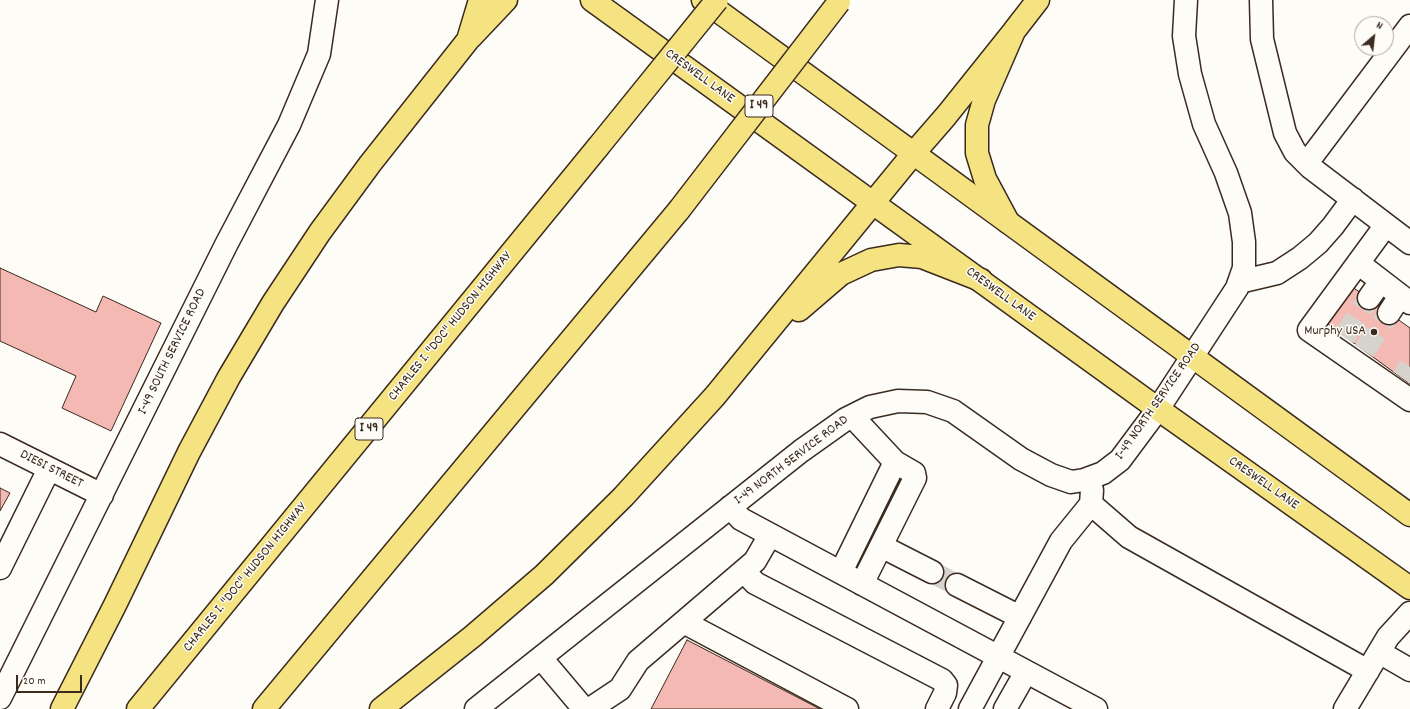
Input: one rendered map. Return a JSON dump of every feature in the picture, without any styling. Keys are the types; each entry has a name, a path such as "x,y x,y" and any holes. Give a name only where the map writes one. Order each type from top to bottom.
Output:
{"main road":[{"path":"468,40 480,0"},
{"path":"62,709 115,605 189,452 229,377 273,303 320,232 370,164 468,40 506,0"},
{"name":"CRESWELL LANE","path":"592,0 1158,409 1410,588"},
{"path":"703,0 1410,515"},
{"name":"CHARLES I. \"DOC\" HUDSON HIGHWAY","path":"138,709 717,0"},
{"path":"381,709 474,636 544,576 623,497 687,429 752,352 872,203 946,116 1038,0"},
{"name":"I 49","path":"264,709 679,210 840,1"},
{"path":"1008,222 985,179 978,153 977,125 984,100 1014,31"},
{"path":"752,352 841,274 871,260 899,255 922,257 981,280"}],"street":[{"name":"I-49 SOUTH SERVICE ROAD","path":"0,698 226,245 289,125 319,54 327,0"},
{"name":"I-49 NORTH SERVICE ROAD","path":"476,709 801,451 852,416 870,407 898,401 926,402 953,411 1021,459 1051,475 1071,482 1084,480 1103,473 1120,460 1158,409 1237,288 1244,268 1244,242 1240,213 1226,173 1204,124 1190,74 1184,36 1186,0"},
{"path":"1261,0 1262,39 1284,133 1295,152 1306,163 1410,243"},
{"path":"1306,163 1410,26"},
{"path":"1239,282 1277,273 1300,258 1318,243 1353,199"},
{"path":"1386,225 1309,330 1340,343 1360,356 1402,389"},
{"path":"1358,263 1375,290 1400,304"},
{"path":"852,416 895,462 914,473 915,478 862,584"},
{"name":"DIESI STREET","path":"0,444 102,495"},
{"path":"841,572 895,462"},
{"path":"0,568 49,469"},
{"path":"970,709 1061,541 1091,504 1093,477"},
{"path":"1091,504 1129,538 1368,671"},
{"path":"730,507 741,519 1096,709"},
{"path":"590,709 620,689 638,661 755,561 770,535"},
{"path":"881,546 932,572"},
{"path":"744,571 754,583 942,680 946,685 945,693 936,709"},
{"path":"957,585 1020,617"},
{"path":"1345,709 1388,637 1410,613"},
{"path":"685,621 691,626 847,709"},
{"path":"1379,652 1410,670"},
{"path":"541,658 584,709"},
{"path":"1005,709 1026,672"}],"building":[{"path":"0,268 96,312 103,296 161,323 111,431 62,408 76,376 0,341"},
{"name":"Murphy USA","path":"1351,286 1410,328 1410,384 1325,322"},
{"path":"0,488 10,493 0,511"},
{"path":"687,640 820,709 651,709"}],"tunnel":[{"path":"1344,337 1369,298"},
{"path":"1364,351 1389,313"},
{"path":"1402,378 1410,367"},
{"path":"932,572 957,585"}],"place":[{"name":"Murphy USA","path":"1374,332"}]}
